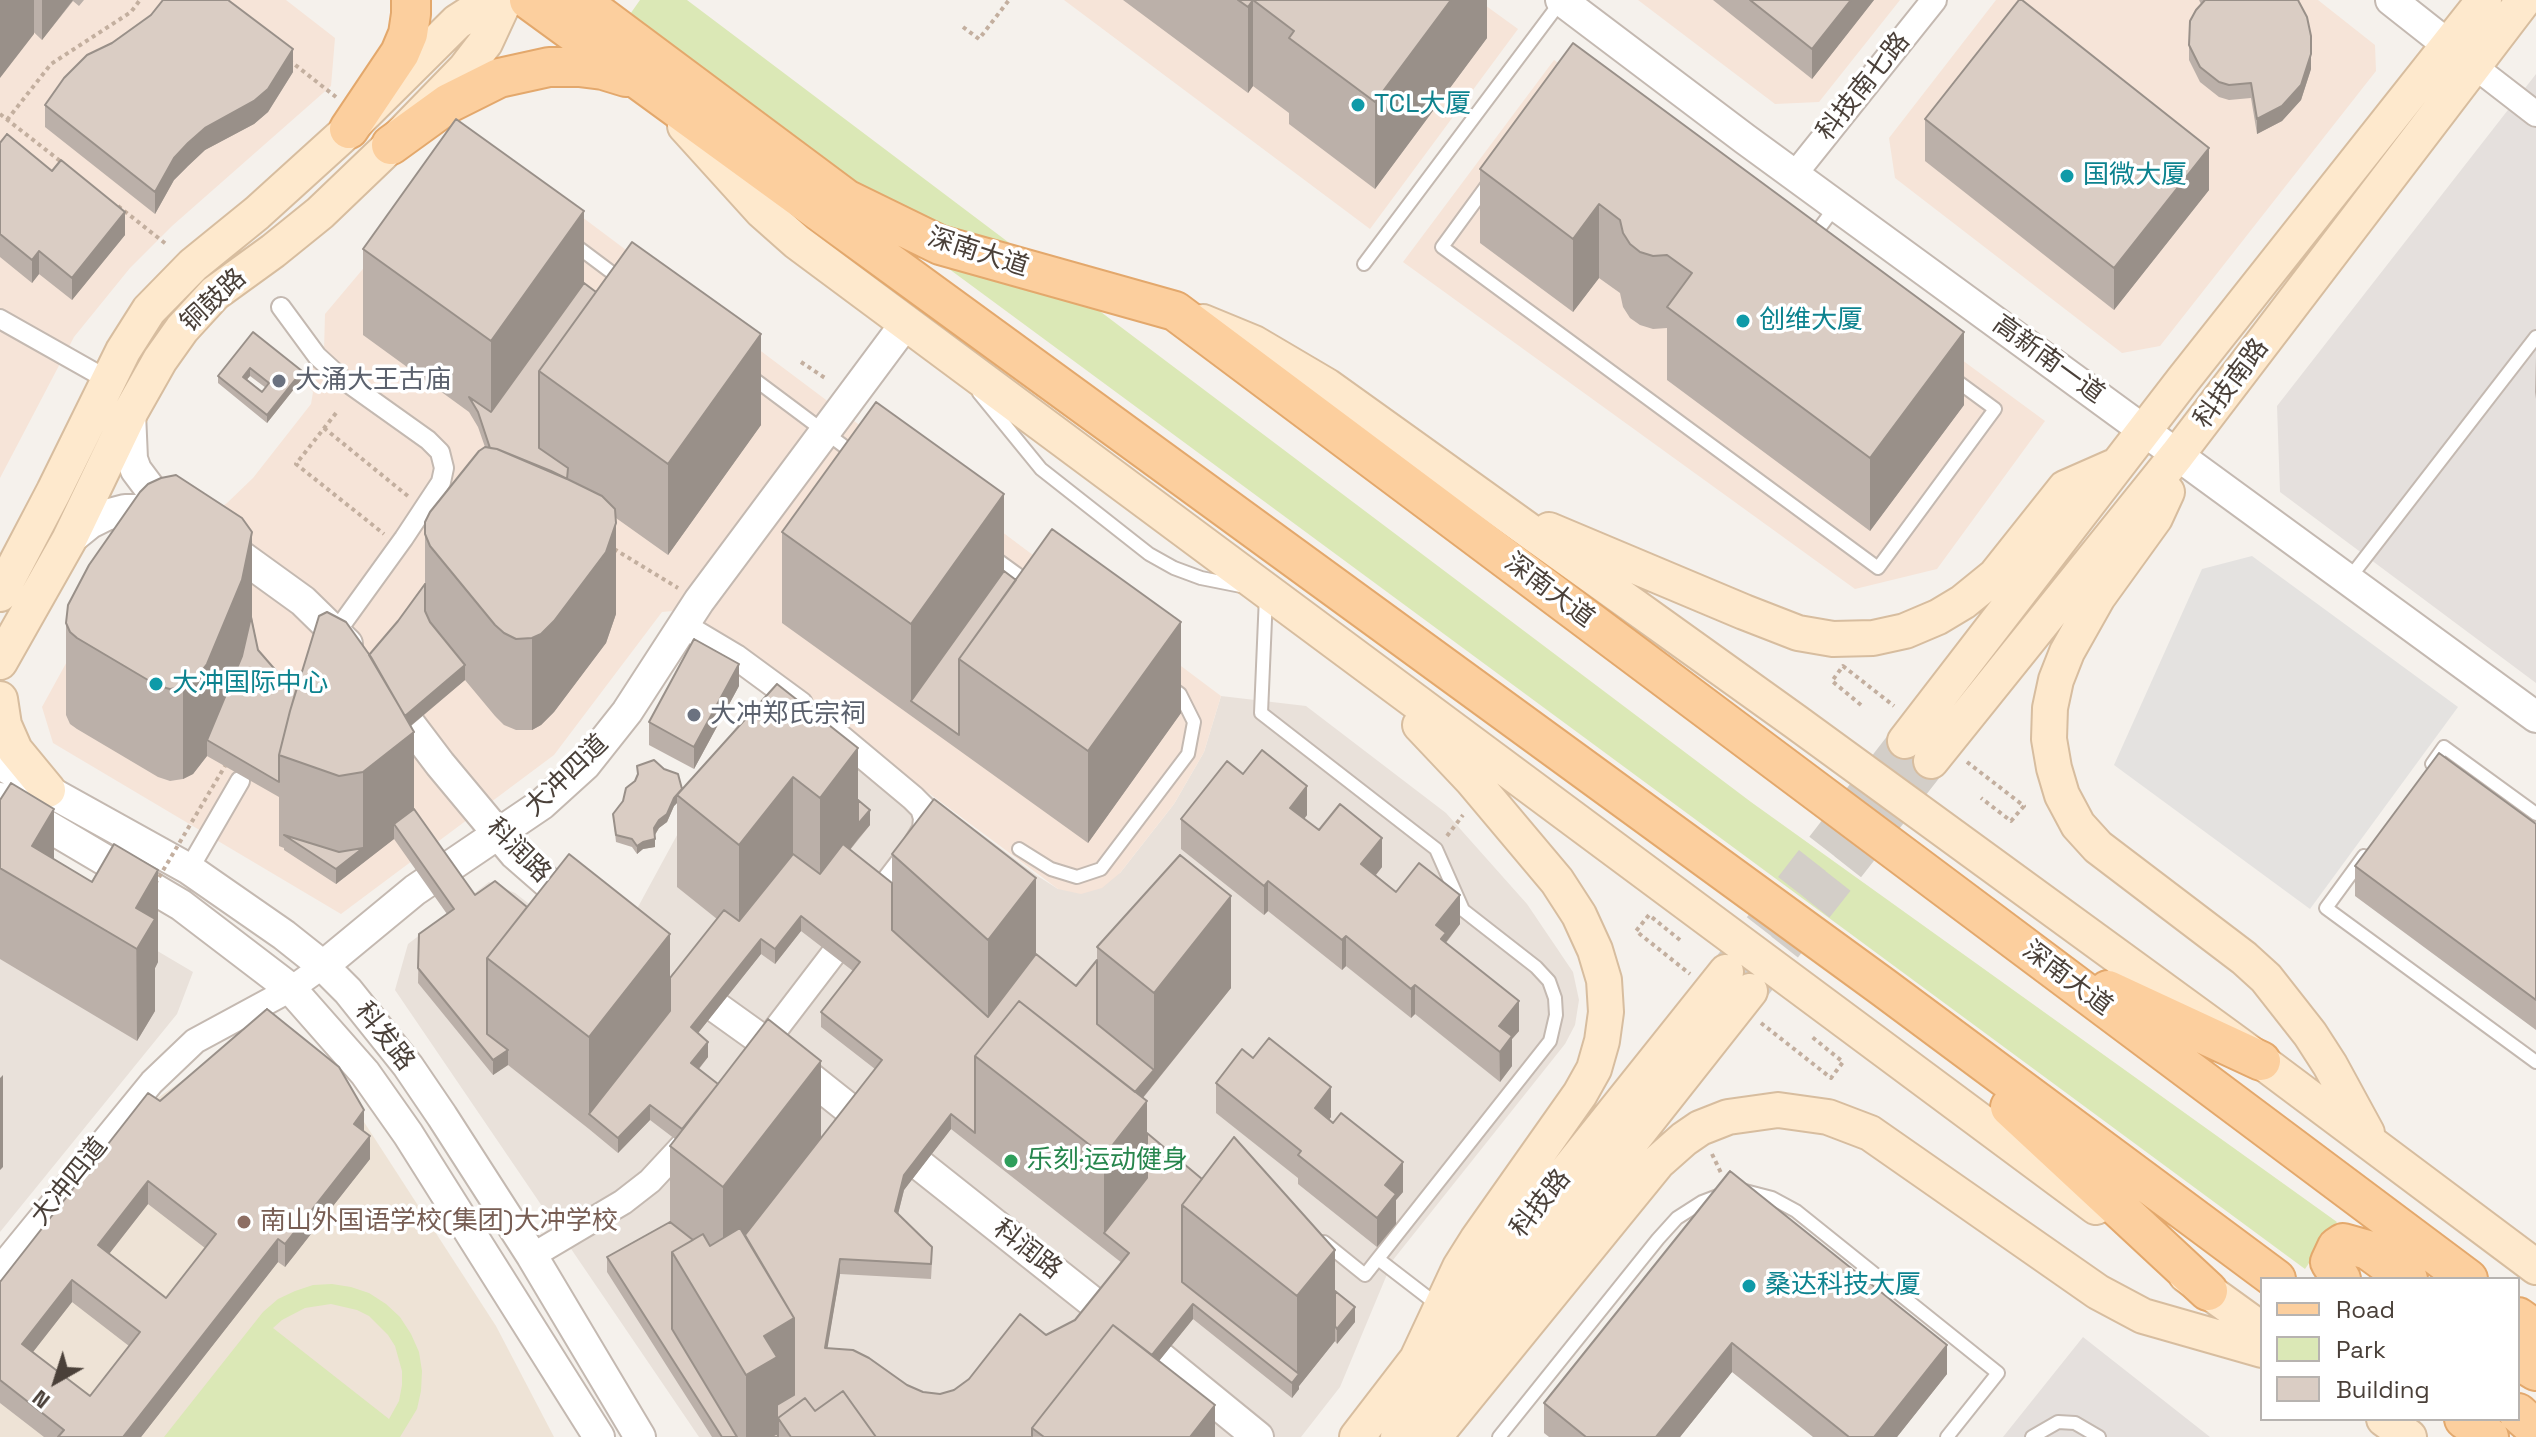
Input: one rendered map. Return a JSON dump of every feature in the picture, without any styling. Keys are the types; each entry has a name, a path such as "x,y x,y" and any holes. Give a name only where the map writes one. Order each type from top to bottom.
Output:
{"main road":[{"path":"343,113 373,97 400,53 408,34 411,0"},
{"name":"铜鼓路","path":"0,594 108,380 137,327 162,296 193,265 257,213 343,113 457,22 491,0"},
{"name":"铜鼓路","path":"3,657 69,540 130,413 160,360 215,293 320,213 472,61 485,43 505,0"},
{"name":"深南大道","path":"529,0 1883,987 2273,1277"},
{"name":"深南大道","path":"579,0 846,199 940,245 1175,311 2465,1277"},
{"name":"科技南路","path":"1933,754 2177,455 2462,56 2484,0"},
{"name":"科技南路","path":"1933,754 2119,464 2144,431 2462,56 2524,0"},
{"path":"391,145 449,103 499,78 525,71 564,67 603,70 627,77 653,90 780,228 2260,1329"},
{"path":"1175,311 1254,343 1327,386 1796,722 2261,1061 2536,1267"},
{"path":"2177,455 2165,499 2155,518 2098,597 2067,652 2050,708 2049,739 2054,768 2062,795 2078,825 2098,847 2244,958 2288,1004 2330,1065 2373,1144"},
{"path":"1500,512 1798,633 1833,639 1873,638 1905,631 1963,602 1995,576 2065,488 2119,464"},
{"path":"1337,643 1472,780 1557,881 1579,915 1604,980 1606,1012 1594,1069 1580,1094 1460,1267 1417,1359"},
{"path":"0,687 3,657"},
{"path":"0,699 4,725 23,762 19,801"},
{"path":"2038,957 2261,1061"},
{"path":"1883,987 2208,1291"},
{"name":"科技路","path":"1357,1437 1417,1359 1732,990"},
{"name":"科技路","path":"1398,1437 1732,990"},
{"path":"1434,1437 1658,1162 1700,1128 1728,1117 1778,1110 1828,1117 1870,1133 2098,1292 2143,1316 2260,1349"},
{"path":"2340,1277 2330,1262 2337,1247 2343,1243 2368,1250 2405,1277"},
{"path":"2520,1415 2536,1429"},
{"path":"2387,1421 2409,1437"},
{"path":"2467,1421 2489,1437"}],"street":[{"name":"高新南一道","path":"1561,0 1836,206 2536,717"},
{"name":"科技南七路","path":"1794,175 1934,0"},
{"path":"2391,0 2536,114"},
{"path":"281,307 317,356 341,378 428,440 440,452 444,468 441,482 424,508 329,642"},
{"path":"0,319 108,380"},
{"name":"大冲四道","path":"0,1268 152,1082 195,1041 291,989 323,966 415,890 542,804 595,753 627,712 691,613 906,323"},
{"name":"科润路","path":"130,413 132,459 143,482 169,507 303,601 329,642 370,671 440,764 515,854 599,926"},
{"path":"69,540 90,523 125,510 145,510 194,524"},
{"path":"691,613 736,657 903,788 923,808 926,818 921,839 743,1071"},
{"name":"科发路","path":"0,764 19,801 181,905 291,989 365,1073 408,1134 599,1437"},
{"path":"189,869 240,781"},
{"name":"科发路","path":"19,801 189,869 239,902 323,966 356,1000 408,1066 532,1256 640,1437"},
{"name":"科润路","path":"660,968 766,1043 1258,1437"},
{"path":"532,1256 623,1202 650,1181 704,1120"}],"lane":[{"path":"1364,264 1561,0"},
{"path":"1558,88 1794,261 1995,409 1878,568 1442,247 1558,88"},
{"path":"1794,261 1836,206"},
{"path":"563,236 637,292"},
{"path":"2348,580 2536,337"},
{"path":"737,366 872,467"},
{"path":"975,543 1039,590"},
{"path":"1266,591 1261,713 1436,849 1463,910 1536,967 1549,981 1555,998 1556,1015 1550,1041 1536,1062 1365,1275 1317,1236"},
{"path":"1019,849 1051,869 1077,877 1101,869 1120,845 1188,754 1194,722 1180,694 1155,675"},
{"path":"2426,772 2444,747 2536,814"},
{"path":"2371,846 2326,908 2536,1062"},
{"path":"1499,1437 1677,1218 1702,1202 1729,1192 1751,1191 1796,1211 1998,1373 1947,1437"},
{"path":"1378,1259 1440,1307"},
{"path":"2032,1437 2058,1422 2075,1423 2099,1437"}],"path":[{"path":"7,120 51,64 131,12 140,0"},
{"path":"963,27 979,39 1009,0"},
{"path":"286,58 343,113"},
{"path":"0,114 68,167"},
{"path":"117,206 166,244"},
{"path":"801,362 825,378"},
{"path":"336,413 296,464 398,546"},
{"path":"324,428 424,508"},
{"path":"613,549 691,613"},
{"path":"1861,705 1832,681 1843,666 1896,707"},
{"path":"1933,754 2024,806 2011,821 1981,798"},
{"path":"150,894 225,766"},
{"path":"1436,849 1469,808"},
{"path":"1680,940 1649,915 1636,931 1732,990 1831,1078 1843,1062 1812,1037"},
{"path":"1700,1128 1729,1192"}],"shaded area":[{"path":"0,0 286,0 335,38 331,86 172,226 130,268 74,337 0,478"},
{"name":"TCL大厦","path":"1064,0 1478,0 1518,29 1370,229"},
{"path":"1638,0 1900,0 1819,102 1775,104"},
{"path":"1996,0 2318,0 2375,45 2376,71 2160,346 2122,353 1895,178 1889,138"},
{"name":"创维大厦","path":"1554,60 2045,421 1937,569 1855,589 1403,262"},
{"path":"2536,74 2536,683 2280,492 2277,406"},
{"path":"486,145 1221,696 1204,752 1174,804 1120,873 1102,888 1081,894 1058,889 813,707 672,611 662,612 554,755 341,914 53,743 42,707 98,605 132,572 227,503 253,478 311,404 313,392 302,379 324,351 325,314 452,163"},
{"path":"2252,556 2458,707 2310,909 2114,765 2202,569"},
{"path":"1221,696 1306,706 1446,813 1527,904 1573,972 1579,1000 1575,1025 1565,1044 1393,1260 1340,1387 1301,1437 699,1437 395,990 408,944 489,882 515,893 607,964 745,710 813,707 1058,889 1120,873 1174,804 1204,752"},
{"path":"0,858 193,972 177,1014 0,1232"},
{"name":"南山外国语学校(集团)大冲学校","path":"263,1024 342,1088 496,1326 554,1437 0,1437 0,1295 152,1102"},
{"path":"2083,1337 2210,1437 2003,1437"}],"green space":[{"path":"640,0 687,0 1751,802 2337,1222 2305,1269 621,27"},
{"path":"332,1284 369,1293 400,1317 411,1334 419,1352 421,1391 417,1409 400,1437 164,1437 263,1312 278,1299 313,1285","holes":["331,1304 369,1316 395,1346 402,1371 402,1385 399,1401 389,1419 273,1328 305,1308"]}],"building":[{"path":"163,0 228,0 293,49 268,89 254,101 205,128 188,143 174,158 155,192 45,105 64,78 87,55 112,43 151,15"},
{"path":"1238,0 1253,0 1248,7"},
{"path":"1253,0 1451,0 1375,102 1289,38 1294,31"},
{"path":"1750,0 1851,0 1812,49"},
{"name":"国微大厦","path":"2019,0 2209,148 2114,268 1925,119"},
{"path":"2205,0 2298,0 2307,17 2311,54 2301,85 2282,106 2257,119 2251,83 2229,85 2219,82 2200,67 2189,45 2190,21"},
{"path":"1573,43 1964,332 1870,458 1667,307 1692,273 1667,255 1653,256 1640,252 1623,233 1620,220 1599,204 1573,239 1480,169"},
{"path":"456,119 584,211 491,341 363,249"},
{"path":"7,134 52,171 61,160 125,212 72,278 39,251 32,260 0,234 0,143"},
{"path":"632,242 761,334 668,464 539,371"},
{"path":"584,283 596,292 539,371 539,448 568,468 567,479 490,448 478,412 469,397 491,412"},
{"name":"大涌大王古庙","path":"253,332 302,371 267,415 218,376","holes":["250,368 269,383 262,392 243,377"]},
{"path":"876,402 1004,494 911,624 782,532"},
{"path":"485,447 551,471 602,496 615,509 616,523 606,552 554,621 532,638 516,639 495,625 430,546 425,534 425,522 430,512"},
{"path":"176,475 242,518 252,532 242,580 207,664 193,682 170,689 158,686 77,638 66,623 68,605 89,565 140,492 148,484"},
{"path":"1052,529 1181,622 1088,751 959,659"},
{"path":"1004,571 1016,580 959,659 959,735 911,701"},
{"path":"425,584 425,611 430,622 465,665 405,716 369,655"},
{"path":"327,612 346,622 371,657 414,732 363,772 339,776 279,755 319,616"},
{"path":"251,617 258,650 278,673 298,684 279,755 279,782 207,740 242,656"},
{"name":"大冲郑氏宗祠","path":"694,639 739,664 694,747 649,722"},
{"path":"777,684 858,748 820,798 793,777 739,845 677,795"},
{"path":"1262,750 1307,786 1290,808 1319,830 1340,804 1382,838 1361,864 1396,892 1419,863 1460,895 1436,925 1446,933 1441,939 1519,1001 1499,1026 1512,1036 1500,1052 1415,985 1411,989 1346,936 1342,940 1268,881 1264,886 1181,819 1227,761 1243,774"},
{"path":"2439,753 2536,824 2536,1000 2355,866"},
{"path":"654,760 664,769 678,774 682,789 654,828 655,839 637,846 632,839 616,835 613,814 623,801 626,788 635,781 637,766"},
{"path":"11,783 54,809 32,846 92,882 114,844 158,870 136,908 155,919 137,949 0,868 0,800"},
{"path":"934,799 1036,878 988,940 892,854"},
{"path":"858,800 870,810 858,824"},
{"path":"414,809 475,895 495,881 527,907 487,958 487,1034 508,1050 493,1060 418,968 419,934 454,909 394,824"},
{"path":"284,835 339,852 363,848 336,869"},
{"path":"843,844 892,883 892,930 988,1017 1036,954 1076,986 1097,960 1097,1024 1154,1070 1135,1092 1019,1001 975,1056 975,1133 951,1114 904,1175 895,1211 932,1247 931,1264 840,1259 825,1348 853,1350 907,1385 923,1392 940,1394 954,1390 969,1379 1020,1314 1046,1335 1075,1320 1129,1253 1104,1233 1147,1178 1147,1133 1202,1179 1182,1205 1182,1282 1299,1374 1292,1383 1193,1304 1152,1355 1113,1325 1032,1428 1032,1437 876,1437 843,1391 815,1411 805,1398 778,1418 778,1437 771,1437 777,1433 777,1405 794,1395 794,1318 745,1235 882,1060 821,1012 860,962 801,916 775,949 761,939 691,1027 708,1042 691,1063 718,1084 682,1129 650,1105 618,1138 589,1114 670,1011 670,978 724,910 739,921 793,854 820,874"},
{"path":"569,854 670,934 589,1037 487,958"},
{"path":"1180,855 1231,896 1154,993 1097,947"},
{"path":"1019,1001 1147,1101 1104,1156 975,1056"},
{"path":"267,1009 339,1067 364,1110 354,1124 370,1136 285,1244 278,1239 123,1437 58,1437 64,1430 0,1380 0,1282 148,1093 160,1101","holes":["148,1181 216,1234 166,1298 98,1245","72,1280 140,1332 90,1396 22,1344"]},
{"path":"768,1019 821,1061 723,1187 670,1146"},
{"path":"1269,1038 1331,1087 1315,1108 1333,1123 1341,1113 1403,1162 1385,1185 1396,1194 1377,1218 1298,1155 1301,1151 1216,1083 1242,1049 1253,1058"},
{"path":"1234,1137 1335,1250 1297,1296 1182,1205"},
{"name":"桑达科技大厦","path":"1730,1171 1947,1345 1874,1437 1849,1437 1732,1343 1656,1437 1586,1437 1544,1403"},
{"path":"670,1222 693,1240 672,1252 672,1329 737,1437 722,1437 607,1257"},
{"path":"740,1228 794,1318 764,1336 777,1357 746,1375 672,1252 703,1234 710,1246"},
{"path":"1335,1291 1355,1307 1337,1329 1335,1326"},
{"path":"1113,1325 1215,1405 1190,1437 1044,1437 1032,1428"},
{"path":"843,1391 876,1437 791,1437 778,1418 805,1398 815,1411"}],"tunnel":[{"path":"1729,968 1905,741"},
{"path":"1753,987 1931,761"}],"place":[{"name":"TCL大厦","path":"1358,105"},
{"name":"国微大厦","path":"2067,176"},
{"name":"创维大厦","path":"1743,321"},
{"name":"大涌大王古庙","path":"279,381"},
{"name":"大冲国际中心","path":"156,684"},
{"name":"大冲郑氏宗祠","path":"694,715"},
{"name":"乐刻·运动健身","path":"1011,1161"},
{"name":"南山外国语学校(集团)大冲学校","path":"244,1222"},
{"name":"桑达科技大厦","path":"1749,1286"}]}
